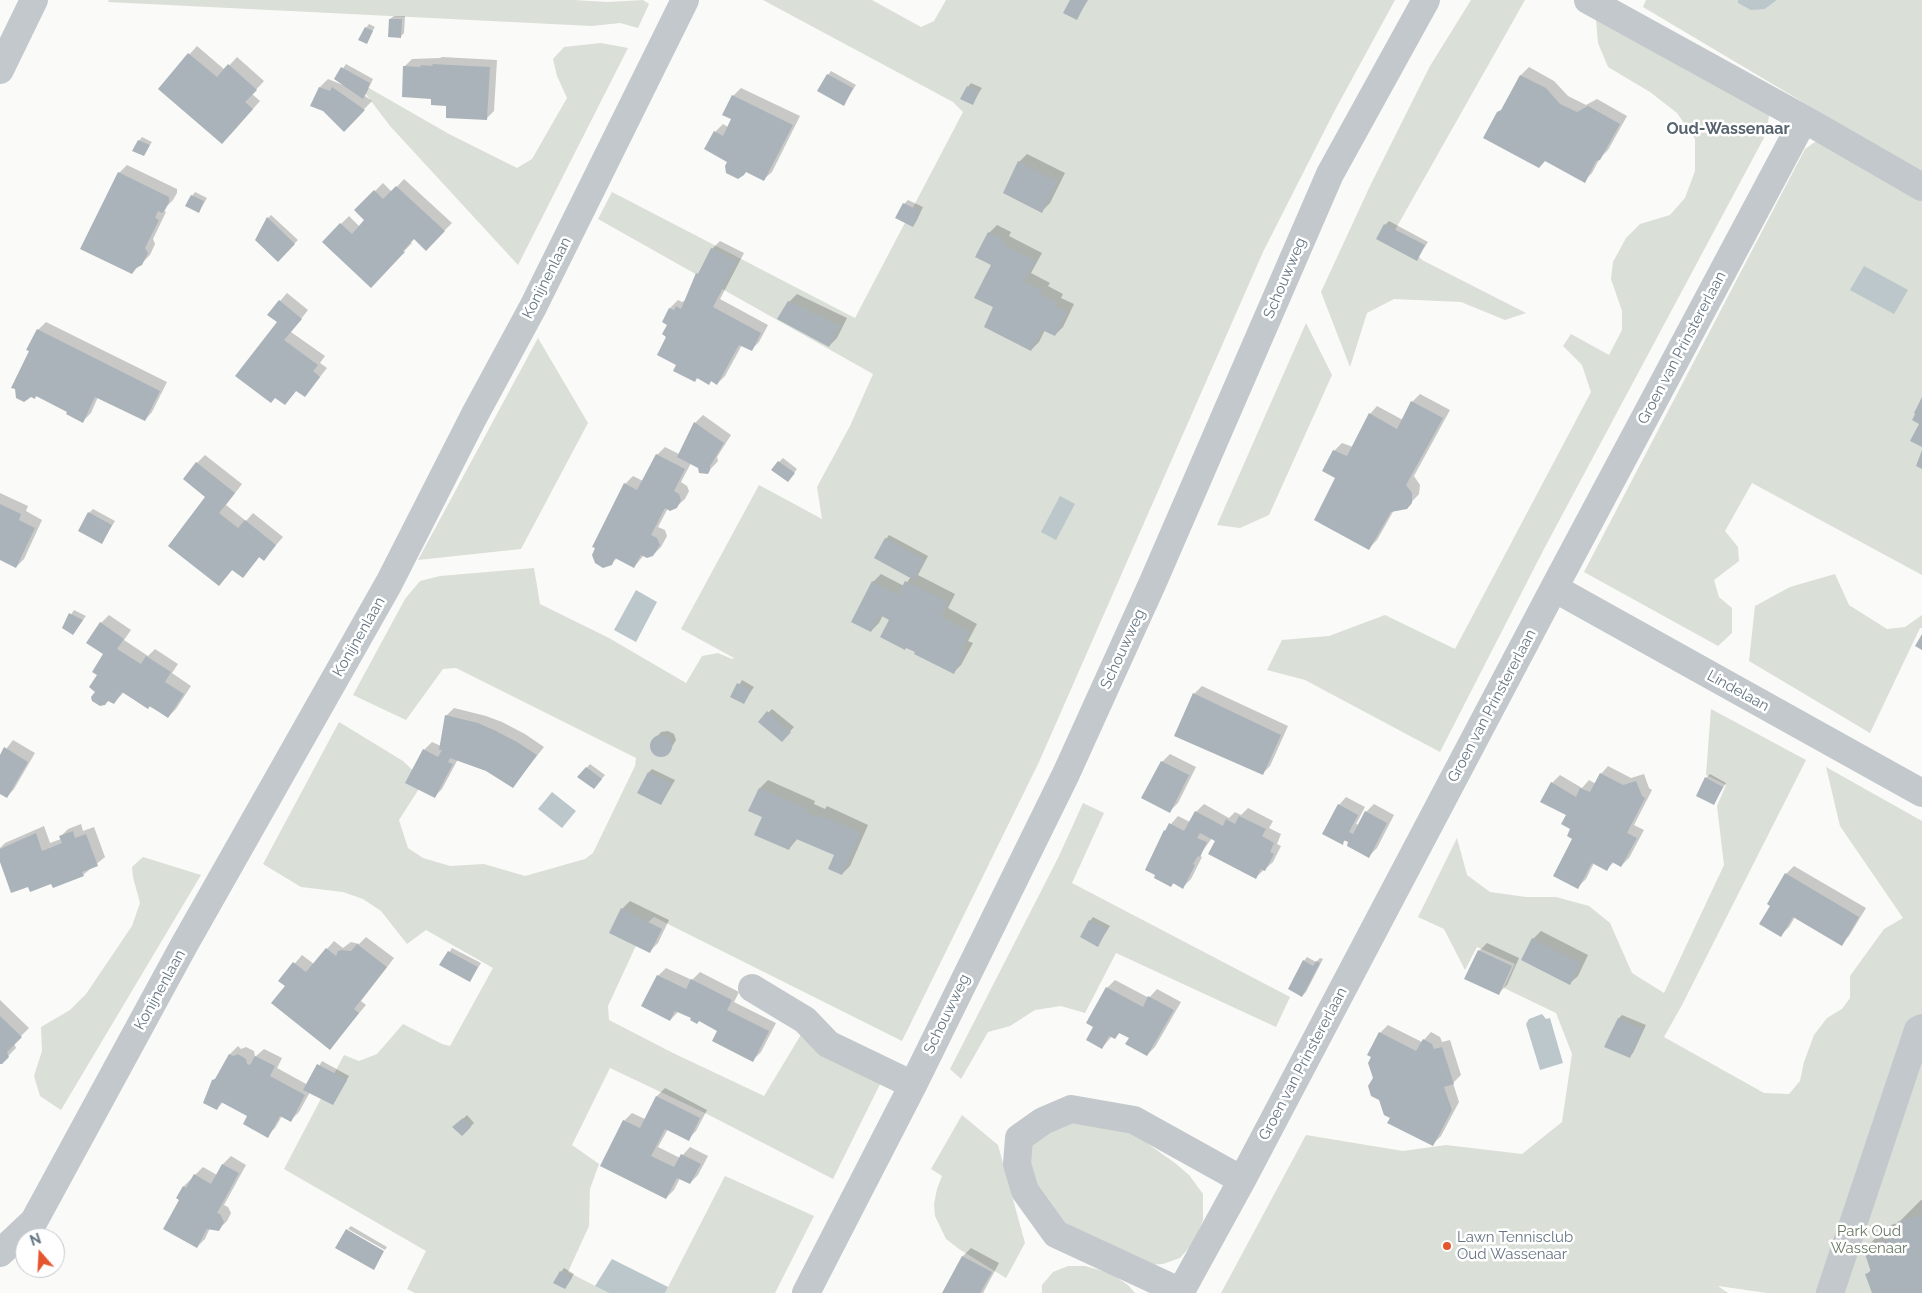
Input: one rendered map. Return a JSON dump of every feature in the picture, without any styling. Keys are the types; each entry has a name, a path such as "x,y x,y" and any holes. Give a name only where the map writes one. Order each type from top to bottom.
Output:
{"street":[{"path":"0,70 34,0"},
{"name":"Konijnenlaan","path":"0,1253 34,1221 183,947 389,583 474,416 533,307 685,0"},
{"name":"Schouwweg","path":"806,1293 913,1085 1066,774 1153,582 1330,174 1426,0"},
{"path":"1588,0 1804,119 1922,187"},
{"name":"Groen van Prinstererlaan","path":"1181,1292 1804,119"},
{"name":"Lindelaan","path":"1554,588 1922,793"},
{"path":"752,988 805,1020 828,1044 913,1085"},
{"path":"1830,1293 1918,1030 1922,1028"},
{"path":"1181,1292 1056,1234 1025,1191 1017,1164 1019,1138 1043,1121 1071,1109 1134,1120 1242,1180"}],"green space":[{"path":"109,0 574,0 607,2 643,0 649,4 638,28 620,23 592,26 108,2"},
{"path":"763,0 872,0 921,27 934,21 946,0 1395,0 1334,112 1263,252 1039,762 902,1041 654,917 646,924 608,1006 609,1020 764,1096 808,1023 890,1064 833,1179 707,1114 610,1068 572,1145 599,1164 590,1189 589,1226 568,1272 609,1293 415,1293 407,1289 426,1251 284,1169 344,1055 359,1061 377,1054 403,1024 442,1044 450,1046 493,968 426,930 407,944 381,911 363,899 343,892 301,887 263,864 339,722 403,761 424,781 399,820 408,848 423,858 450,866 484,864 525,876 585,859 593,853 635,766 636,758 456,668 443,669 406,720 353,695 405,599 420,581 440,576 534,568 540,604 609,638 686,683 702,656 718,653 732,659 734,658 681,629 759,485 822,519 817,487 850,426 873,374 598,219 612,192 855,318 963,112 953,102"},
{"path":"1471,0 1525,0 1395,230 1422,260 1526,313 1505,320 1461,302 1394,299 1367,313 1350,367 1321,292 1370,186 1430,66"},
{"path":"1646,0 1738,0 1739,3 1765,9 1777,0 1922,0 1922,173 1643,7"},
{"path":"1596,19 1770,110 1766,134 1545,547 1440,752 1305,680 1267,670 1282,640 1329,636 1385,615 1455,649 1591,392 1582,365 1563,346 1571,334 1609,355 1622,330 1622,311 1611,279 1613,262 1626,238 1640,224 1670,215 1685,198 1695,171 1695,139 1677,113 1650,92 1608,67 1598,43"},
{"path":"601,43 628,48 518,265 390,126 355,80 449,134 517,168 532,159 567,98 557,76 553,59 564,47"},
{"path":"1822,137 1922,195 1922,575 1752,483 1725,531 1738,547 1739,561 1714,580 1719,597 1732,608 1732,633 1718,646 1584,572 1805,149"},
{"path":"1306,323 1332,375 1269,515 1240,528 1217,525"},
{"path":"538,338 588,423 521,549 418,560"},
{"path":"1835,574 1849,605 1887,629 1905,627 1922,615 1922,628 1920,628 1870,733 1749,661 1755,606 1790,587"},
{"name":"Park Oud Wassenaar","path":"1711,709 1806,760 1664,1037 1764,1093 1789,1094 1800,1081 1804,1062 1814,1035 1827,1018 1842,1009 1850,998 1850,976 1884,929 1903,918 1840,826 1826,767 1922,821 1922,1293 1767,1293 1718,1286 1728,1293 1221,1293 1306,1135 1403,1151 1446,1145 1522,1154 1562,1122 1572,1054 1556,1013 1504,988 1515,964 1477,947 1465,970 1444,929 1418,917 1457,838 1467,875 1490,892 1526,897 1556,897 1589,906 1610,923 1632,973 1664,993 1724,865 1717,806 1726,785 1706,775"},
{"path":"1083,803 1104,813 1072,883 1290,997 1276,1027 1116,953 1085,1013 1061,1006 1035,1010 1010,1026 988,1032 961,1079 950,1069 1059,856"},
{"path":"143,857 201,875 61,1110 40,1096 34,1076 42,1051 41,1027 70,1010 86,994 132,926 140,903 132,867"},
{"path":"962,1115 998,1145 1025,1243 1006,1278 946,1239 935,1216 934,1204 942,1176 931,1169"},
{"path":"1066,1121 1124,1127 1189,1175 1203,1194 1203,1220 1194,1242 1180,1258 1163,1264 1148,1265 1069,1230 1030,1180 1031,1143"},
{"path":"725,1176 814,1216 775,1293 665,1293"},
{"path":"1068,1266 1085,1266 1110,1273 1128,1285 1135,1293 1042,1293 1042,1285 1053,1272"}],"shaded area":[{"path":"1738,0 1777,0 1765,9 1751,10 1738,3"},
{"path":"1864,266 1908,290 1894,314 1850,290"},
{"path":"1060,496 1075,504 1056,540 1041,532"},
{"path":"636,590 657,602 636,642 614,630"},
{"path":"552,792 576,811 562,828 538,809"},
{"path":"1542,1014 1546,1019 1550,1018 1563,1063 1540,1070 1526,1024 1529,1019"},
{"path":"612,1259 668,1287 665,1293 609,1293 595,1286"}],"building":[{"path":"1070,0 1087,0 1077,20 1063,13"},
{"path":"389,19 402,19 401,38 388,37"},
{"path":"365,27 373,31 367,44 358,40"},
{"path":"188,53 217,77 228,64 257,90 245,102 253,109 222,144 158,89"},
{"path":"432,64 490,67 487,120 446,118 446,106 431,105 431,99 402,97 403,66 433,66"},
{"path":"341,67 370,83 363,99 334,79"},
{"path":"827,74 853,88 844,106 817,91"},
{"path":"1520,75 1546,88 1560,104 1577,112 1588,106 1620,124 1600,160 1596,161 1585,183 1545,161 1539,168 1483,138"},
{"path":"967,86 979,92 973,105 960,99"},
{"path":"319,87 330,91 332,87 365,110 344,132 323,111 310,106"},
{"path":"732,95 793,125 764,181 746,172 738,179 726,173 725,166 727,162 704,149 714,131 723,136 731,119 722,115"},
{"path":"138,140 150,145 144,156 132,151"},
{"path":"1018,161 1058,181 1042,213 1003,193"},
{"path":"118,172 169,197 165,210 162,213 158,211 155,218 159,220 145,248 148,253 142,265 136,268 132,274 80,249"},
{"path":"396,186 445,231 426,251 414,239 403,251 405,252 371,288 322,242 340,223 352,234 364,220 354,210 374,190 383,199"},
{"path":"191,195 204,201 199,213 185,206"},
{"path":"903,203 920,211 913,227 895,218"},
{"path":"267,217 295,244 278,262 255,240"},
{"path":"1384,224 1425,245 1417,261 1376,239"},
{"path":"988,232 1004,240 1002,244 1035,261 1024,282 1043,291 1041,295 1056,302 1054,306 1067,312 1055,336 1042,330 1031,351 984,327 993,307 974,298 991,265 975,257"},
{"path":"711,248 737,261 713,307 761,333 752,351 739,345 717,385 711,381 709,385 697,378 695,382 673,371 676,365 657,355 666,337 662,334 667,325 662,322 669,308 674,310 676,306 681,309 696,273 698,274"},
{"path":"279,300 302,319 284,340 318,365 313,371 320,377 305,397 296,391 285,405 275,398 271,403 235,376 277,322 267,315"},
{"path":"788,301 840,326 829,347 777,319"},
{"path":"37,329 160,391 145,421 95,397 83,423 66,414 67,412 36,396 35,399 31,397 24,402 16,398 15,389 11,388 29,351 26,350"},
{"path":"1922,397 1922,447 1910,441 1919,424 1912,420"},
{"path":"1411,401 1443,418 1406,485 1412,493 1412,503 1407,509 1391,512 1369,550 1314,520 1335,478 1322,471 1333,450 1347,456 1369,413 1397,429"},
{"path":"694,422 724,443 710,466 708,474 699,473 698,468 677,457"},
{"path":"1922,450 1922,469 1916,466"},
{"path":"656,454 685,469 674,491 679,494 681,500 677,508 670,511 665,508 651,535 657,538 660,545 653,556 647,558 641,555 634,568 615,558 612,565 603,568 595,563 592,555 595,548 592,547 624,483 637,490"},
{"path":"778,461 795,473 788,482 771,470"},
{"path":"196,462 235,493 219,513 238,528 245,520 276,545 264,561 259,557 243,578 232,570 219,586 168,546 205,497 183,479"},
{"path":"0,504 21,514 19,520 35,528 16,568 0,560"},
{"path":"88,512 112,525 102,544 78,531"},
{"path":"885,538 925,560 914,580 874,558"},
{"path":"872,581 898,595 905,581 948,602 941,617 970,632 961,649 965,651 954,674 914,654 915,652 906,648 905,650 880,637 889,620 880,615 871,632 851,622"},
{"path":"69,613 83,620 73,635 62,628"},
{"path":"100,622 124,639 117,649 141,664 146,656 171,672 165,682 184,694 168,718 150,706 148,709 122,692 114,704 108,701 105,705 100,706 92,701 91,697 95,692 89,687 97,675 92,672 103,654 86,643"},
{"path":"1922,634 1922,650 1915,646"},
{"path":"737,683 751,691 744,704 730,697"},
{"path":"1193,693 1281,735 1263,775 1174,736"},
{"path":"767,711 791,732 782,742 758,722"},
{"path":"445,715 478,723 517,742 537,755 513,788 486,771 450,758 448,762 453,764 435,798 405,783 423,749 438,757 442,750 439,750"},
{"path":"661,735 669,738 672,746 669,754 661,757 653,754 650,746 653,738"},
{"path":"4,747 28,762 7,798 0,794 0,755"},
{"path":"1161,761 1189,775 1170,813 1141,798"},
{"path":"586,767 602,779 594,789 577,777"},
{"path":"648,772 672,784 661,805 637,793"},
{"path":"1600,773 1623,785 1636,781 1642,796 1645,798 1627,833 1637,838 1621,867 1612,862 1607,871 1592,863 1578,889 1553,876 1572,839 1567,836 1570,829 1561,824 1566,815 1540,802 1551,782 1576,797 1580,788 1590,792"},
{"path":"1705,777 1723,787 1714,805 1696,796"},
{"path":"759,788 808,809 806,812 817,817 818,814 861,833 842,875 828,869 834,855 794,838 789,850 754,835 762,817 748,811"},
{"path":"1338,804 1358,815 1349,832 1353,834 1365,811 1387,823 1369,858 1347,846 1348,842 1344,840 1343,845 1322,834"},
{"path":"1195,811 1223,826 1226,819 1235,824 1239,816 1266,829 1262,836 1274,843 1270,852 1274,854 1265,871 1261,869 1256,879 1208,854 1215,841 1200,833 1197,838 1207,842 1200,857 1198,856 1193,864 1195,865 1183,889 1173,883 1171,887 1154,878 1155,875 1145,870 1164,830 1169,823 1184,831"},
{"path":"73,831 75,838 86,834 98,866 82,872 84,876 53,888 51,884 30,892 28,887 11,893 0,862 0,849 36,833 42,851 62,843 59,836"},
{"path":"1785,873 1859,917 1842,946 1793,917 1781,937 1759,924 1770,906 1767,904"},
{"path":"621,908 662,929 650,953 609,933"},
{"path":"1089,920 1107,929 1098,947 1080,937"},
{"path":"1532,938 1581,963 1570,985 1521,960"},
{"path":"357,944 387,967 354,1009 359,1013 330,1050 271,1003 285,986 278,981 293,962 306,972 326,948 336,956 338,951 351,951"},
{"path":"1478,950 1512,966 1499,995 1464,979"},
{"path":"448,951 478,967 470,982 439,965"},
{"path":"1303,960 1313,966 1316,961 1320,963 1302,997 1288,989"},
{"path":"657,975 686,989 691,979 732,1000 727,1010 769,1031 753,1062 712,1041 717,1031 699,1021 697,1024 690,1020 691,1018 675,1011 670,1021 641,1006"},
{"path":"1106,987 1143,1007 1148,996 1174,1010 1147,1056 1125,1044 1129,1038 1119,1033 1115,1039 1109,1036 1102,1049 1086,1040 1093,1027 1086,1023"},
{"path":"0,1016 22,1037 7,1052 9,1057 2,1064 0,1064"},
{"path":"1618,1018 1643,1029 1630,1058 1604,1047"},
{"path":"1379,1032 1416,1051 1423,1039 1432,1044 1434,1049 1442,1047 1454,1084 1444,1087 1452,1110 1433,1146 1387,1123 1390,1118 1384,1115 1379,1100 1371,1096 1368,1086 1373,1078 1368,1063 1371,1057 1367,1055"},
{"path":"229,1054 233,1056 238,1054 246,1059 247,1064 250,1065 255,1056 275,1066 270,1076 305,1095 291,1122 280,1116 268,1138 243,1124 247,1116 221,1102 217,1110 203,1103 212,1080 215,1079"},
{"path":"317,1064 347,1080 333,1105 303,1090"},
{"path":"656,1096 700,1118 689,1141 665,1129 651,1156 674,1167 681,1154 701,1164 690,1184 677,1178 666,1199 600,1166 623,1120 640,1128"},
{"path":"463,1118 471,1127 462,1136 452,1127"},
{"path":"222,1164 239,1173 217,1213 220,1214 224,1222 219,1231 207,1229 197,1248 163,1229 179,1200 176,1198 183,1186 186,1188 194,1174 211,1184"},
{"path":"1922,1214 1922,1293 1872,1293 1865,1274 1871,1272 1863,1248 1901,1236 1897,1222"},
{"path":"346,1229 384,1251 374,1270 335,1248"},
{"path":"962,1256 992,1272 980,1293 942,1293"},
{"path":"560,1271 572,1278 565,1289 553,1283"}],"place":[{"name":"Lawn Tennisclub Oud Wassenaar","path":"1447,1246"}],"district":[{"name":"Oud-Wassenaar","path":"1728,129"}]}
